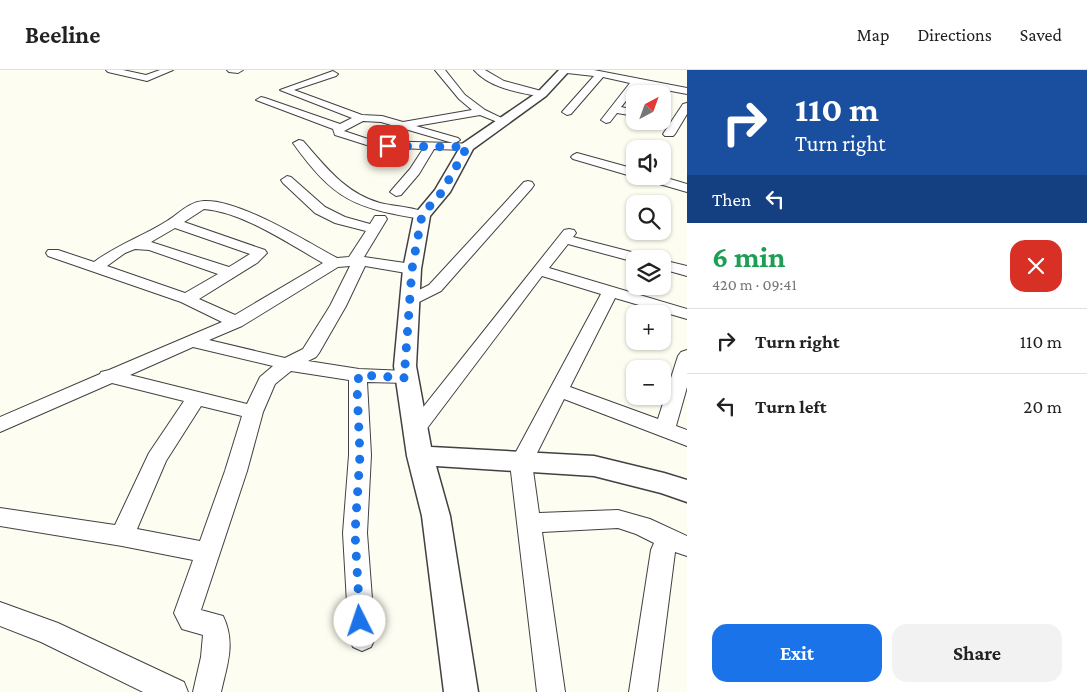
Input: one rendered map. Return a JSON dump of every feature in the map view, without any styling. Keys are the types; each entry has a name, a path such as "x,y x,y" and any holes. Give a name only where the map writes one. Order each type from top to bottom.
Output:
{"street":[{"path":"111,70 134,72 147,78 168,70"},
{"path":"232,70 238,70"},
{"path":"440,70 454,90 481,112 505,122"},
{"path":"479,70 489,78 508,82 542,94"},
{"path":"460,692 436,516 420,456 405,366 412,269 422,215 442,192 469,145 505,122 542,94 566,70 596,72 640,83 687,91"},
{"path":"567,112 596,72"},
{"path":"333,74 285,90 361,118 382,119 469,145"},
{"path":"606,120 640,83 656,75"},
{"path":"261,100 340,128 361,118"},
{"path":"669,134 682,122 687,106"},
{"path":"615,109 626,111"},
{"path":"402,125 481,112"},
{"path":"340,128 338,130 339,133 373,144 430,147 469,145"},
{"path":"299,144 335,184 359,201 386,210 422,215"},
{"path":"396,192 415,172 430,147"},
{"path":"577,157 626,171"},
{"path":"287,180 320,210 340,220 374,229"},
{"path":"671,183 687,188"},
{"path":"409,301 435,288 528,184"},
{"path":"95,268 120,250 134,245 174,223 201,205 207,204 228,210 334,263"},
{"path":"207,692 217,641 217,629 214,625 191,620 187,613 253,412 267,381 286,364 310,353 338,306 357,262 386,210"},
{"path":"174,223 260,253 187,300"},
{"path":"415,430 567,236 626,254"},
{"path":"134,245 150,246 230,273"},
{"path":"53,253 187,300 236,322"},
{"path":"0,425 108,376 236,322 334,263 357,262 412,269"},
{"path":"671,267 687,271"},
{"path":"539,270 687,314"},
{"path":"551,692 521,464 610,292"},
{"path":"190,341 286,364 359,375 406,378"},
{"path":"665,430 687,356"},
{"path":"359,375 357,387 360,455 355,533 362,638"},
{"path":"108,376 253,412"},
{"path":"560,390 687,438"},
{"path":"122,536 156,459 196,398"},
{"path":"420,456 521,464 594,466 687,490"},
{"path":"0,517 122,536 208,553"},
{"path":"529,523 618,519 642,526 681,543"},
{"path":"643,692 663,550 667,544 681,543"},
{"path":"0,614 49,632 174,692"}],"route":[{"path":"360,621 355,533 360,455 357,387 359,375 406,378 405,366 412,269 422,215 442,192 467,147 388,146"}]}
